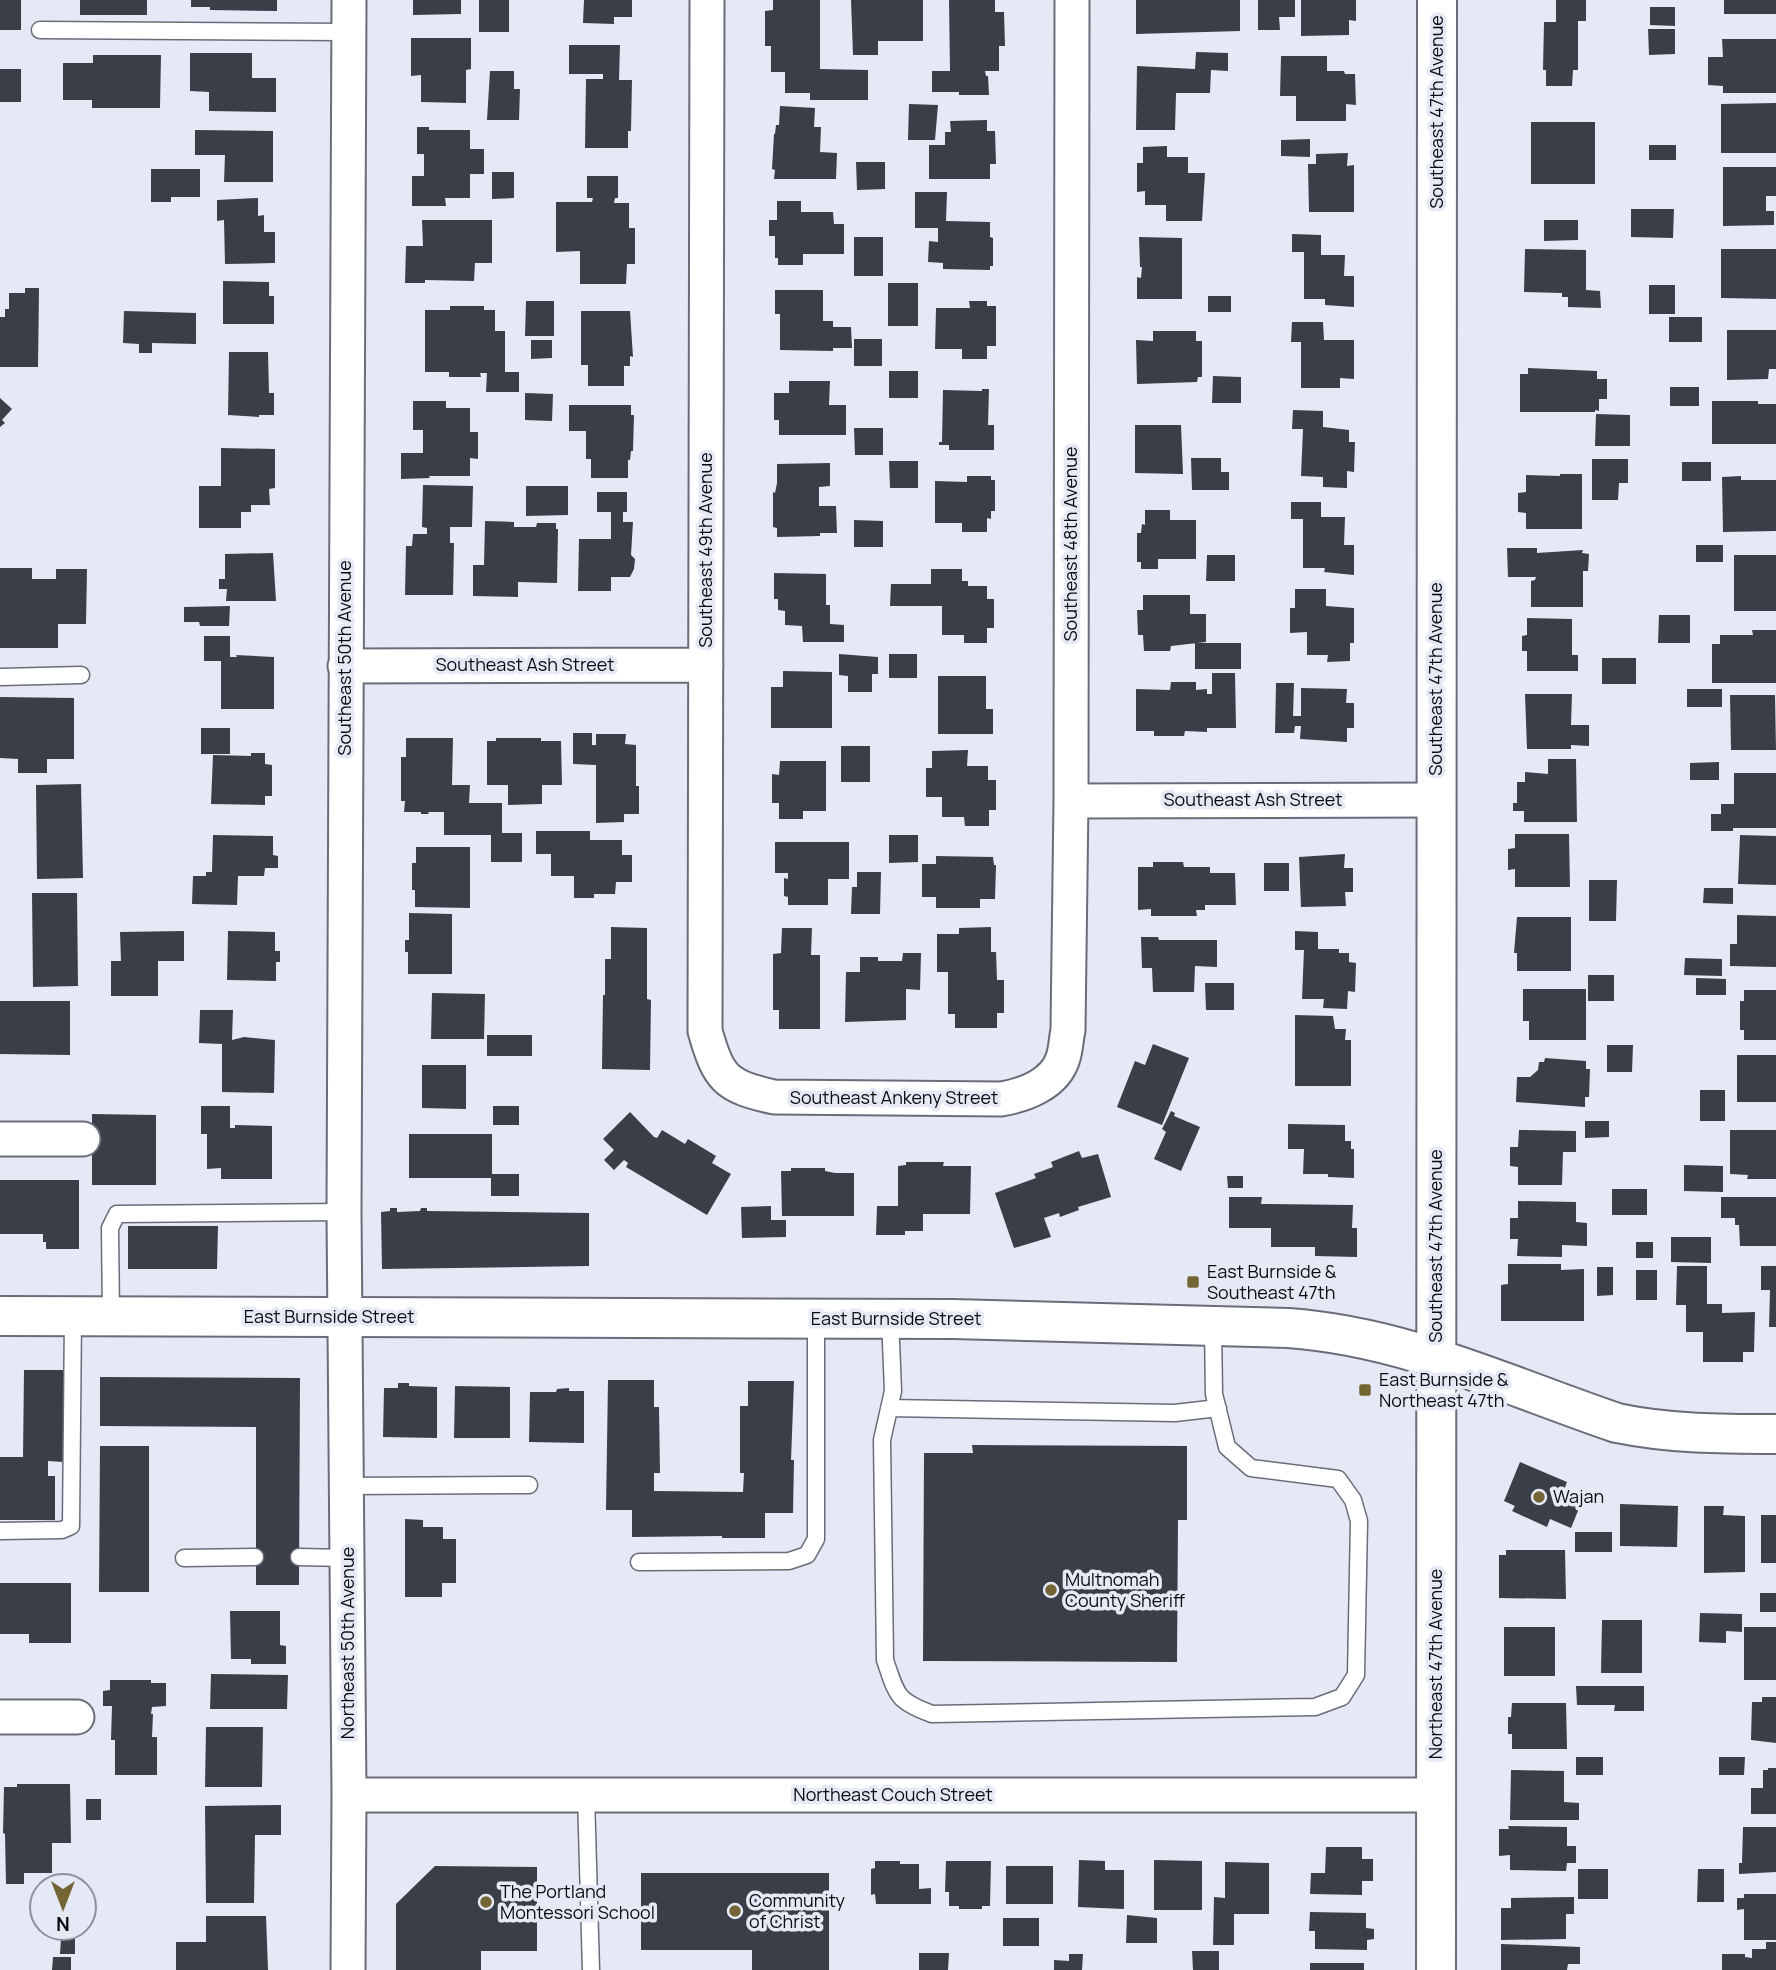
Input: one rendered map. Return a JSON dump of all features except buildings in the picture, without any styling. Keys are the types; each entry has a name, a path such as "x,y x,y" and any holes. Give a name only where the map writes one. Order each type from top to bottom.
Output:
{"street":[{"name":"Southeast 50th Avenue","path":"346,1317 345,666 349,0"},
{"name":"Southeast 49th Avenue","path":"707,0 705,1031 712,1058 726,1078 739,1089"},
{"name":"Southeast 48th Avenue","path":"1046,1082 1063,1060 1068,1030 1071,801 1072,0"},
{"name":"Southeast 47th Avenue","path":"1435,1358 1437,0"},
{"name":"Southeast Ash Street","path":"345,666 706,665"},
{"name":"Southeast Ash Street","path":"1071,801 1436,800"},
{"name":"Southeast Ankeny Street","path":"739,1089 774,1097 1001,1099 1024,1095 1046,1082"},
{"path":"0,1139 83,1139"},
{"name":"East Burnside Street","path":"0,1316 890,1318 1328,1331 1362,1336 1435,1358 1617,1423 1694,1434 1776,1434"},
{"name":"Northeast 50th Avenue","path":"346,1317 348,1970"},
{"name":"Northeast 47th Avenue","path":"1435,1358 1436,1970"},
{"path":"0,1717 77,1717"},
{"name":"Northeast Couch Street","path":"349,1795 1437,1795"}],"lane":[{"path":"40,30 349,33"},
{"path":"0,677 81,675"},
{"path":"111,1316 110,1228 117,1214 344,1212"},
{"path":"0,1531 62,1530 71,1526 73,1316"},
{"path":"639,1562 789,1561 807,1555 816,1539 816,1318"},
{"path":"890,1318 893,1391 883,1440 885,1660 895,1687 906,1705 932,1714 1315,1707 1342,1697 1356,1675 1359,1521 1353,1500 1338,1479 1251,1468 1227,1447 1214,1394 1213,1326"},
{"path":"889,1408 1175,1413 1218,1408"},
{"path":"347,1486 529,1485"},
{"path":"184,1558 255,1557"},
{"path":"299,1557 347,1558"},
{"path":"586,1795 591,1970"}],"place":[{"name":"East Burnside & Southeast 47th","path":"1193,1282"},
{"name":"East Burnside & Northeast 47th","path":"1365,1390"},
{"name":"Wajan","path":"1539,1497"},
{"name":"Multnomah County Sheriff","path":"1051,1590"},
{"name":"The Portland Montessori School","path":"486,1902"},
{"name":"Community of Christ","path":"735,1911"}]}
